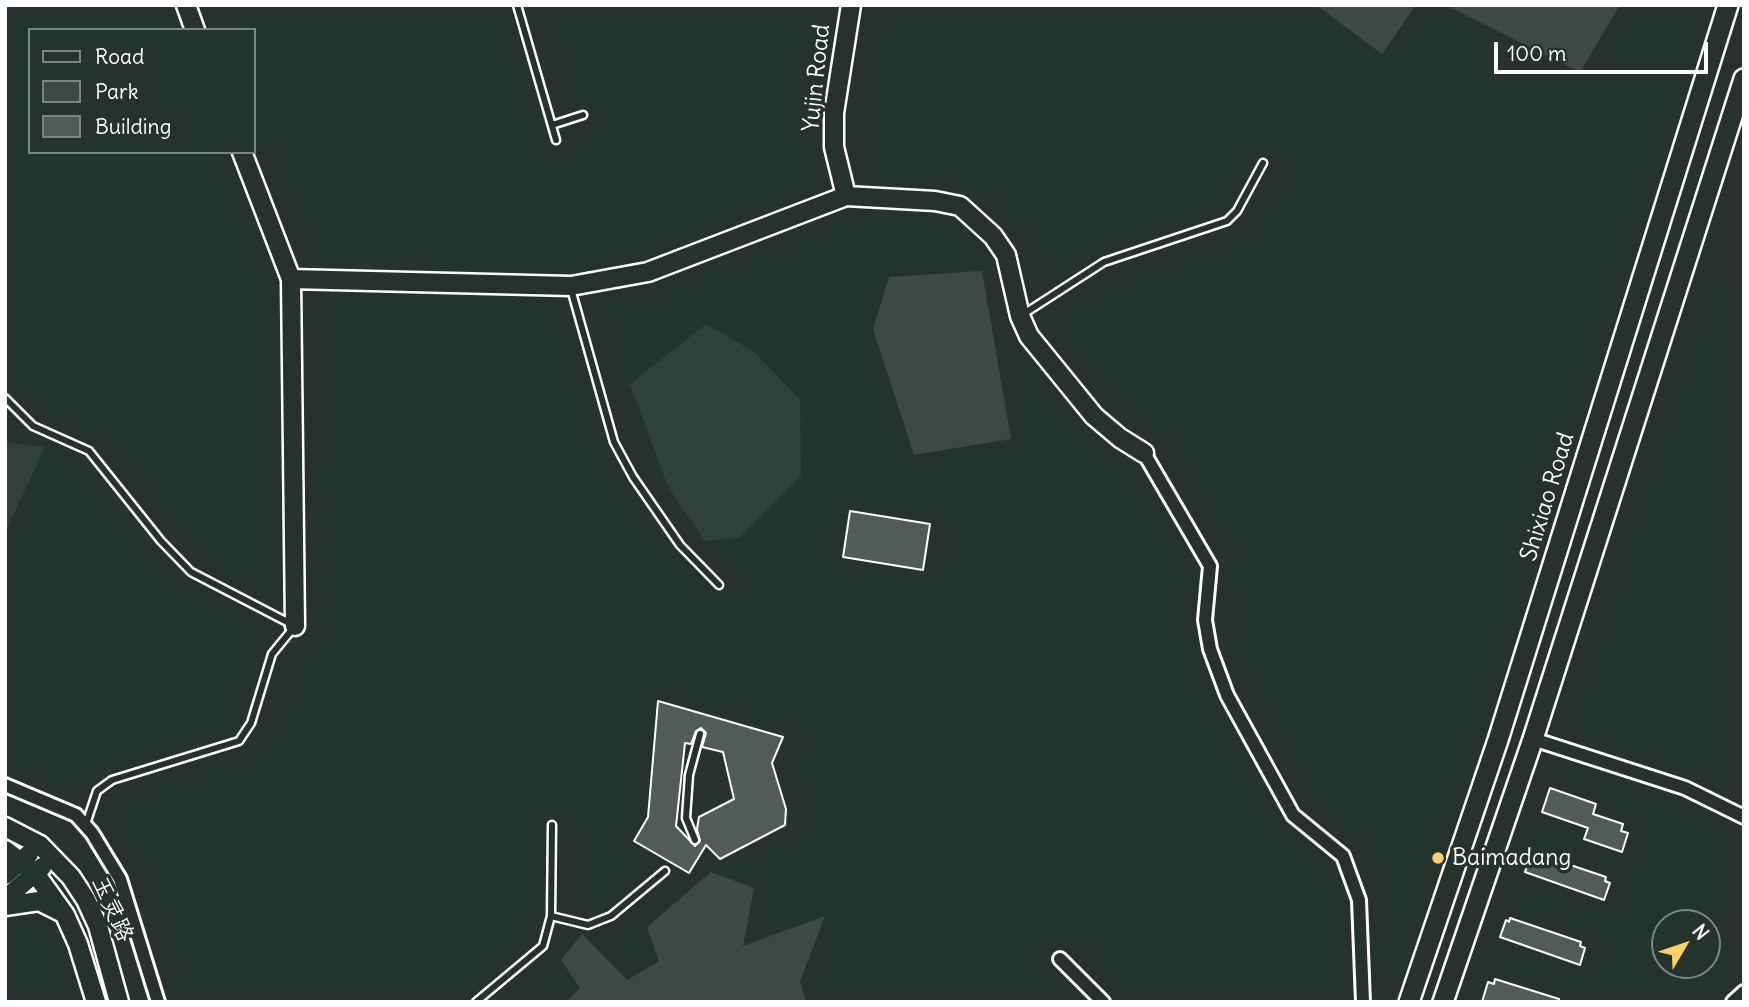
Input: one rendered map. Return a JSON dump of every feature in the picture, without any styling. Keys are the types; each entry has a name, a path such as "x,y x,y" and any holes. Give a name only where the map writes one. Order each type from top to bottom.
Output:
{"main road":[{"name":"Shixiao Road","path":"1409,1002 1498,740 1728,5"},
{"path":"1444,1002 1533,739 1744,79"}],"street":[{"path":"186,5 194,28"},
{"name":"Yujin Road","path":"846,196 834,147 834,113 850,5"},
{"path":"243,154 291,279 295,626"},
{"path":"291,279 571,286 648,272 846,196 935,201 960,206 993,236 1006,256 1020,316 1029,336 1094,416 1120,438 1144,453 1210,566 1205,620 1210,649 1227,695 1293,815 1343,856 1359,900 1363,1002"},
{"path":"1533,739 1685,788 1744,817"},
{"path":"5,785 76,815 85,826 120,879 158,1002"},
{"name":"玉灵路","path":"5,827 46,851 86,900 98,926 119,1002"},
{"name":"玉灵路","path":"5,850 35,873 65,915 78,944 96,1002"},
{"path":"5,875 21,861 46,851"},
{"path":"5,899 35,873 46,851"},
{"path":"5,906 38,901 65,915"},
{"path":"1060,959 1103,1002"},
{"path":"1733,1002 1744,992"}],"lane":[{"path":"517,5 556,140"},
{"path":"552,125 583,115"},
{"path":"1020,316 1104,262 1227,221 1237,211 1263,163"},
{"path":"571,286 614,442 633,477 680,545 719,585"},
{"path":"5,398 33,426 89,451 161,541 191,572 295,626 272,654 251,723 239,741 111,780 97,791 85,826"},
{"path":"695,840 686,818 689,775 700,734"},
{"path":"476,1002 543,946 551,916 552,825"},
{"path":"551,916 588,925 611,916 665,871"}],"shaded area":[{"path":"706,324 753,351 800,399 801,476 739,538 705,541 668,487 630,384"},
{"path":"5,442 45,447 5,533"}],"green space":[{"path":"1316,5 1416,5 1382,54"},
{"path":"1445,5 1620,5 1580,72"},
{"path":"982,271 1011,439 914,455 873,329 889,277"},
{"path":"711,872 754,888 743,946 825,916 800,981 806,1002 566,1002 580,988 561,960 582,934 627,980 659,961 647,927"}],"building":[{"path":"850,511 930,524 923,570 843,557"},
{"path":"658,701 783,737 772,763 786,809 785,825 720,859 706,845 689,873 634,841 648,817","holes":["701,728 706,733 702,747 723,752 734,799 699,817 697,829 700,841 695,846 676,826 685,743 691,744 696,731"]},
{"path":"1550,788 1596,804 1593,814 1623,824 1621,831 1628,833 1622,852 1584,839 1588,828 1542,812"},
{"path":"1535,853 1606,877 1605,881 1610,883 1604,900 1525,872 1530,855 1533,857"},
{"path":"1510,918 1581,942 1580,946 1585,948 1580,965 1500,937 1506,920 1509,922"},
{"path":"1495,979 1559,999 1559,1002 1482,1002 1488,982 1494,984"}],"place":[{"name":"Baimadang","path":"1438,858"}]}
